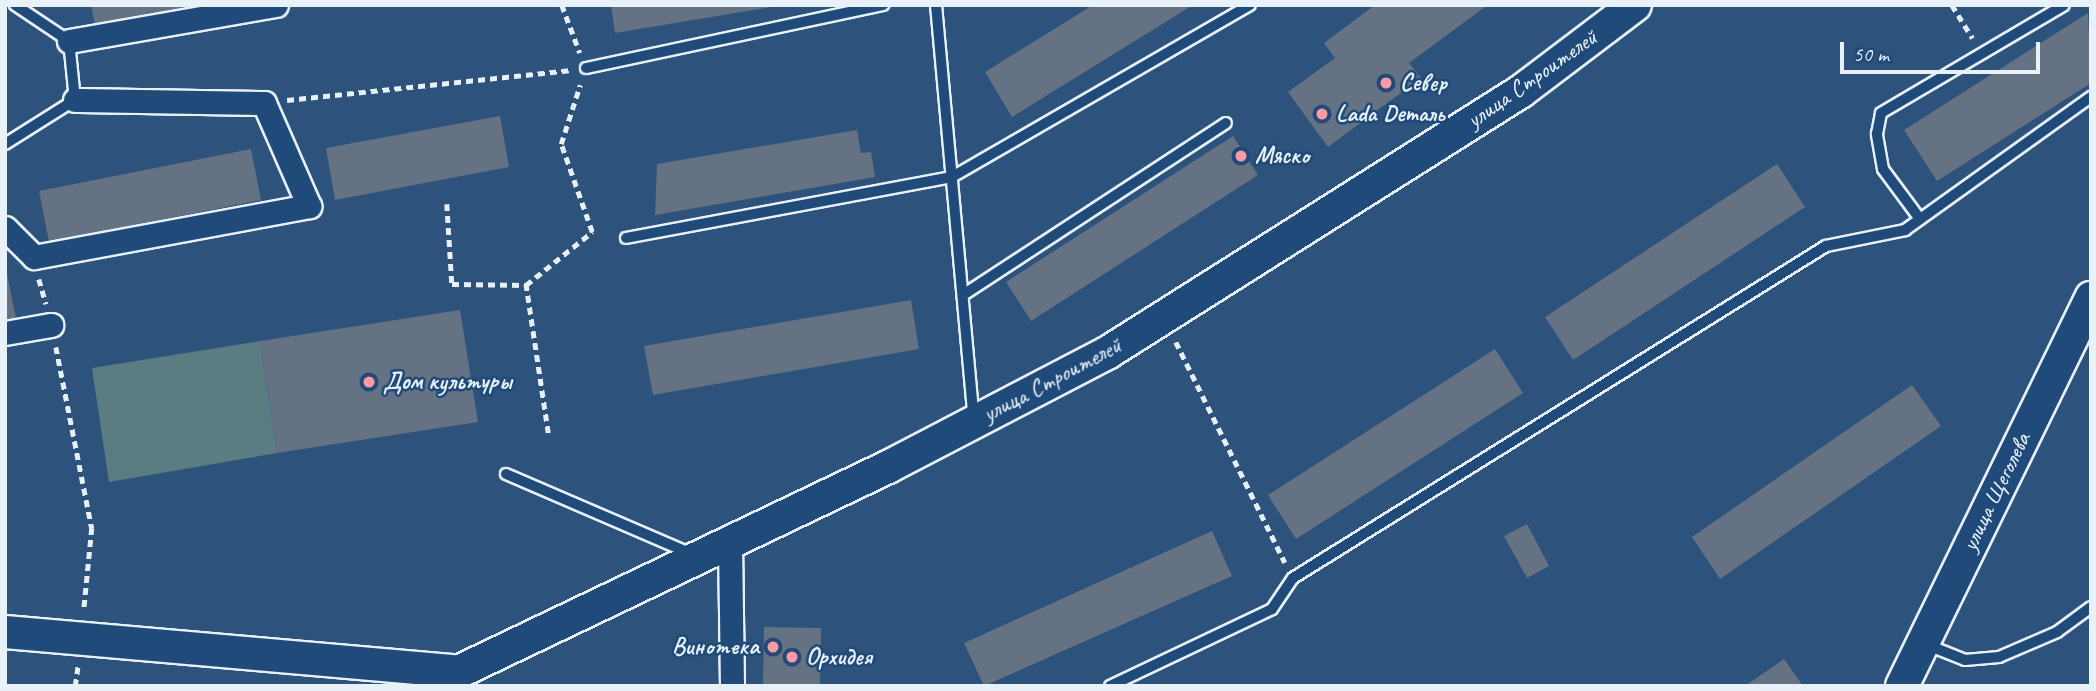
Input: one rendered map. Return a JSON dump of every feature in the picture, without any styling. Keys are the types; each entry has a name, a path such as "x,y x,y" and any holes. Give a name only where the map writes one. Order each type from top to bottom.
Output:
{"street":[{"path":"69,41 276,5"},
{"name":"улица Строителей","path":"442,679 974,422 1163,316 1520,92 1635,5"},
{"path":"5,228 34,257 309,206 264,103 75,100"},
{"name":"улица Щеголева","path":"1902,686 2091,298"},
{"path":"5,333 51,325"},
{"path":"730,542 732,686"},
{"path":"5,632 442,679"}],"lane":[{"path":"5,144 75,100 69,41 15,5"},
{"path":"586,68 883,5"},
{"path":"936,5 974,422"},
{"path":"626,238 952,177 1250,5"},
{"path":"1920,219 1883,169 1877,134 1881,113 2064,5"},
{"path":"1110,686 1272,609 1293,578 1826,246 1906,230 2091,97"},
{"path":"963,295 1226,123"},
{"path":"506,474 697,557"},
{"path":"1922,643 1965,660 1999,657 2057,632 2091,607"}],"path":[{"path":"447,204 452,284 526,285 592,232 561,144 586,68 562,5"},
{"path":"1952,5 1983,53"},
{"path":"264,103 586,68"},
{"path":"34,257 51,325 92,528 75,686"},
{"path":"526,285 548,433"},
{"path":"1163,316 1293,578"}],"green space":[{"path":"260,341 277,453 109,482 92,368"}],"building":[{"path":"91,5 189,5 189,7 95,24"},
{"path":"611,5 771,5 771,7 615,33"},
{"path":"1093,5 1193,5 1012,117 985,72"},
{"path":"1375,5 1485,7 1409,63 1421,78 1328,147 1288,92 1335,58 1324,43"},
{"path":"2088,13 2091,83 1937,181 1904,130"},
{"path":"500,116 509,167 335,200 326,148"},
{"path":"857,130 861,153 871,152 875,177 655,215 657,164"},
{"path":"1233,136 1258,175 1031,321 1006,282"},
{"path":"251,149 261,200 49,242 39,191"},
{"path":"1777,164 1805,207 1573,360 1545,317"},
{"path":"5,264 16,318 5,320"},
{"path":"911,300 919,349 653,395 644,346"},
{"name":"Дом культуры","path":"460,310 478,422 277,453 260,341"},
{"path":"1495,349 1523,393 1296,539 1268,495"},
{"path":"1912,385 1941,426 1720,579 1692,537"},
{"path":"1527,524 1549,566 1527,578 1504,536"},
{"path":"1212,531 1232,576 984,686 964,643"},
{"name":"Орхидея","path":"764,627 821,628 820,686 763,686"},
{"path":"1784,659 1803,686 1745,686"}],"place":[{"name":"Север","path":"1386,83"},
{"name":"Lada Dеталь","path":"1322,114"},
{"name":"Мяско","path":"1241,156"},
{"name":"Дом культуры","path":"369,382"},
{"name":"Винотека","path":"773,647"},
{"name":"Орхидея","path":"792,657"}]}
